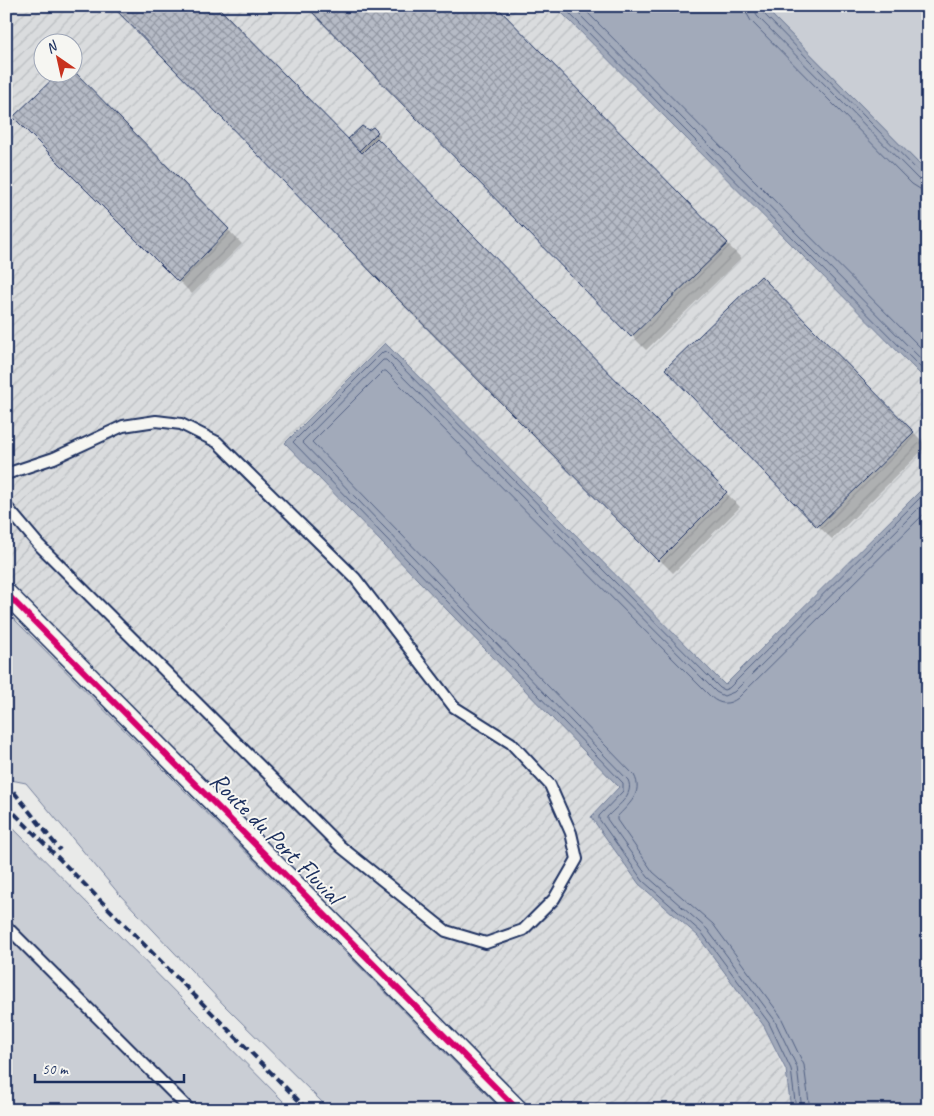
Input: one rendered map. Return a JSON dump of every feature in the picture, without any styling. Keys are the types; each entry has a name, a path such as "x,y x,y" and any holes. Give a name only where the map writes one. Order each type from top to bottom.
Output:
{"street":[{"name":"Route du Port Fluvial","path":"6,593 518,1110"}],"lane":[{"path":"6,474 54,458 123,426 156,420 181,424 217,442 355,578 454,707 511,744 550,785 570,833 577,859 554,899 523,930 486,943 446,931 341,847 39,545 6,506"},
{"path":"6,926 190,1110"}],"shaded area":[{"path":"6,6 555,6 928,382 928,483 725,685 385,343 285,443 620,787 591,817 639,884 698,936 764,1026 788,1080 791,1110 502,1110 6,611"},
{"path":"763,6 928,6 928,173"},
{"path":"6,611 502,1110 330,1110 225,1006 119,894 26,783 6,779"},
{"path":"6,821 292,1110 6,1110"}],"water":[{"path":"555,6 763,6 928,173 928,382"},
{"path":"385,343 725,685 928,483 928,1110 791,1110 786,1070 764,1026 698,936 639,884 591,817 619,787 285,443"}],"building":[{"path":"112,6 217,6 362,153 377,138 727,492 658,561 378,279"},
{"path":"306,6 496,6 728,243 631,337"},
{"path":"82,79 229,229 178,282 13,117 50,82 82,82"},
{"path":"362,126 368,130 373,127 378,132 359,151 348,139"},
{"path":"761,276 914,432 817,527 665,369"}],"railway":[{"path":"6,782 60,850"},
{"path":"6,805 308,1110"}],"cycle path":[{"path":"6,593 518,1110"}]}
